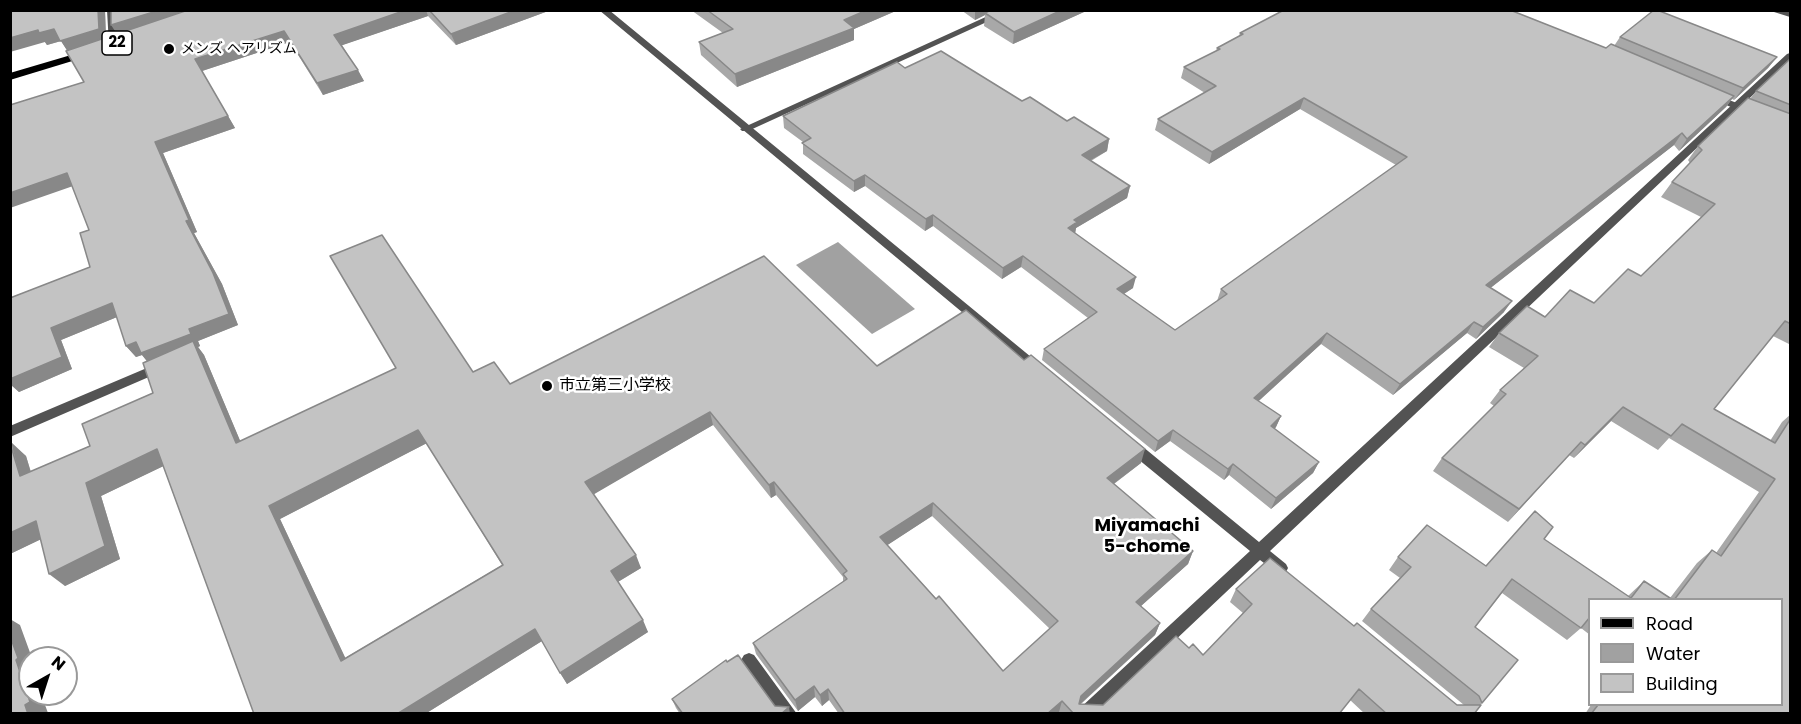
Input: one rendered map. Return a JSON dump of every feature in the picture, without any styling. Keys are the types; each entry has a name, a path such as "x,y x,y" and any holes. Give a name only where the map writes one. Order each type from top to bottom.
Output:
{"main road":[{"name":"22","path":"10,77 119,43"}],"street":[{"path":"111,10 119,43"},
{"path":"603,10 1047,377"},
{"path":"745,129 1009,10"},
{"path":"1777,10 1791,15"},
{"path":"1085,714 1258,550 1791,56"},
{"path":"1703,92 1769,120"},
{"path":"10,432 177,360"},
{"path":"1121,437 1295,579"},
{"path":"749,660 789,714"}],"water":[{"path":"838,242 915,309 872,334 796,265"}],"building":[{"path":"10,10 98,10 99,29 60,41 54,29 39,33 38,30 10,38"},
{"path":"111,10 160,10 111,25"},
{"path":"188,10 406,10 334,35 358,70 317,83 284,31 195,59 228,116 155,142 189,220 186,221 213,273 229,314 189,329 191,334 141,353 136,342 126,346 112,303 51,328 62,357 10,379 10,298 90,267 80,233 89,230 67,173 10,193 10,105 84,82 66,51"},
{"path":"429,10 516,10 451,34"},
{"path":"707,10 867,10 844,20 854,28 735,74 699,42 733,29"},
{"path":"991,10 1062,10 1014,32 985,13"},
{"path":"1284,10 1510,10 1606,48 1611,44 1734,96 1687,139 1682,133 1486,285 1512,301 1483,327 1474,322 1400,384 1327,333 1254,398 1281,416 1271,426 1319,462 1276,498 1233,464 1228,469 1173,430 1158,441 1044,349 1097,312 1023,256 1003,268 933,215 926,219 865,175 854,181 802,143 811,138 783,116 897,62 905,68 941,51 1022,101 1030,97 1067,121 1074,117 1109,139 1082,155 1130,186 1074,220 1077,222 1068,228 1136,277 1117,289 1175,330 1227,294 1221,289 1407,157 1304,98 1212,152 1158,119 1216,86 1184,67 1220,49 1217,48 1243,34 1240,33"},
{"path":"1654,10 1777,57 1743,88 1620,37"},
{"path":"1790,59 1791,105 1756,91"},
{"path":"1748,98 1791,114 1791,324 1785,321 1714,409 1775,443 1791,418 1791,714 1591,714 1597,706 1783,706 1783,598 1676,598 1712,550 1721,556 1775,479 1682,424 1671,436 1623,407 1585,445 1581,442 1519,509 1442,458 1506,394 1500,390 1538,356 1499,333 1527,306 1545,317 1570,290 1594,303 1628,269 1641,276 1715,204 1672,182 1702,150 1698,146"},
{"path":"382,235 473,372 494,362 510,384 764,256 877,366 966,310 1024,360 1031,355 1145,449 1107,478 1193,551 1136,602 1160,623 1081,696 1079,704 1103,705 1176,636 1189,648 1193,644 1203,655 1252,604 1236,589 1270,558 1354,626 1357,623 1457,705 1481,705 1474,714 1387,714 1359,689 1339,714 1074,714 1062,701 1047,714 845,714 828,689 820,695 814,686 795,700 753,643 847,579 843,574 847,571 774,482 769,485 710,412 585,482 636,555 611,571 643,620 560,673 535,629 397,714 254,714 157,449 86,483 105,546 49,574 36,521 10,533 10,443 20,476 90,446 82,424 153,393 143,363 193,341 236,443 396,368 330,256","holes":["418,430 503,565 341,661 269,506","933,503 1058,621 1003,671 939,596 936,599 880,537"]},
{"path":"1535,511 1553,527 1544,539 1631,598 1588,598 1588,619 1581,628 1512,579 1475,627 1518,660 1482,703 1479,696 1371,609 1411,567 1398,557 1427,525 1486,566"},
{"path":"1644,581 1670,598 1631,598"},
{"path":"10,636 18,658 16,660 18,706 25,706 28,714 10,714"},
{"path":"738,655 775,706 789,707 781,714 683,714 672,699 726,660 727,662"}],"place":[{"name":"メンズ ヘアリズム","path":"169,49"},
{"name":"市立第三小学校","path":"547,386"}],"district":[{"name":"Miyamachi 5-chome","path":"1147,536"}]}
